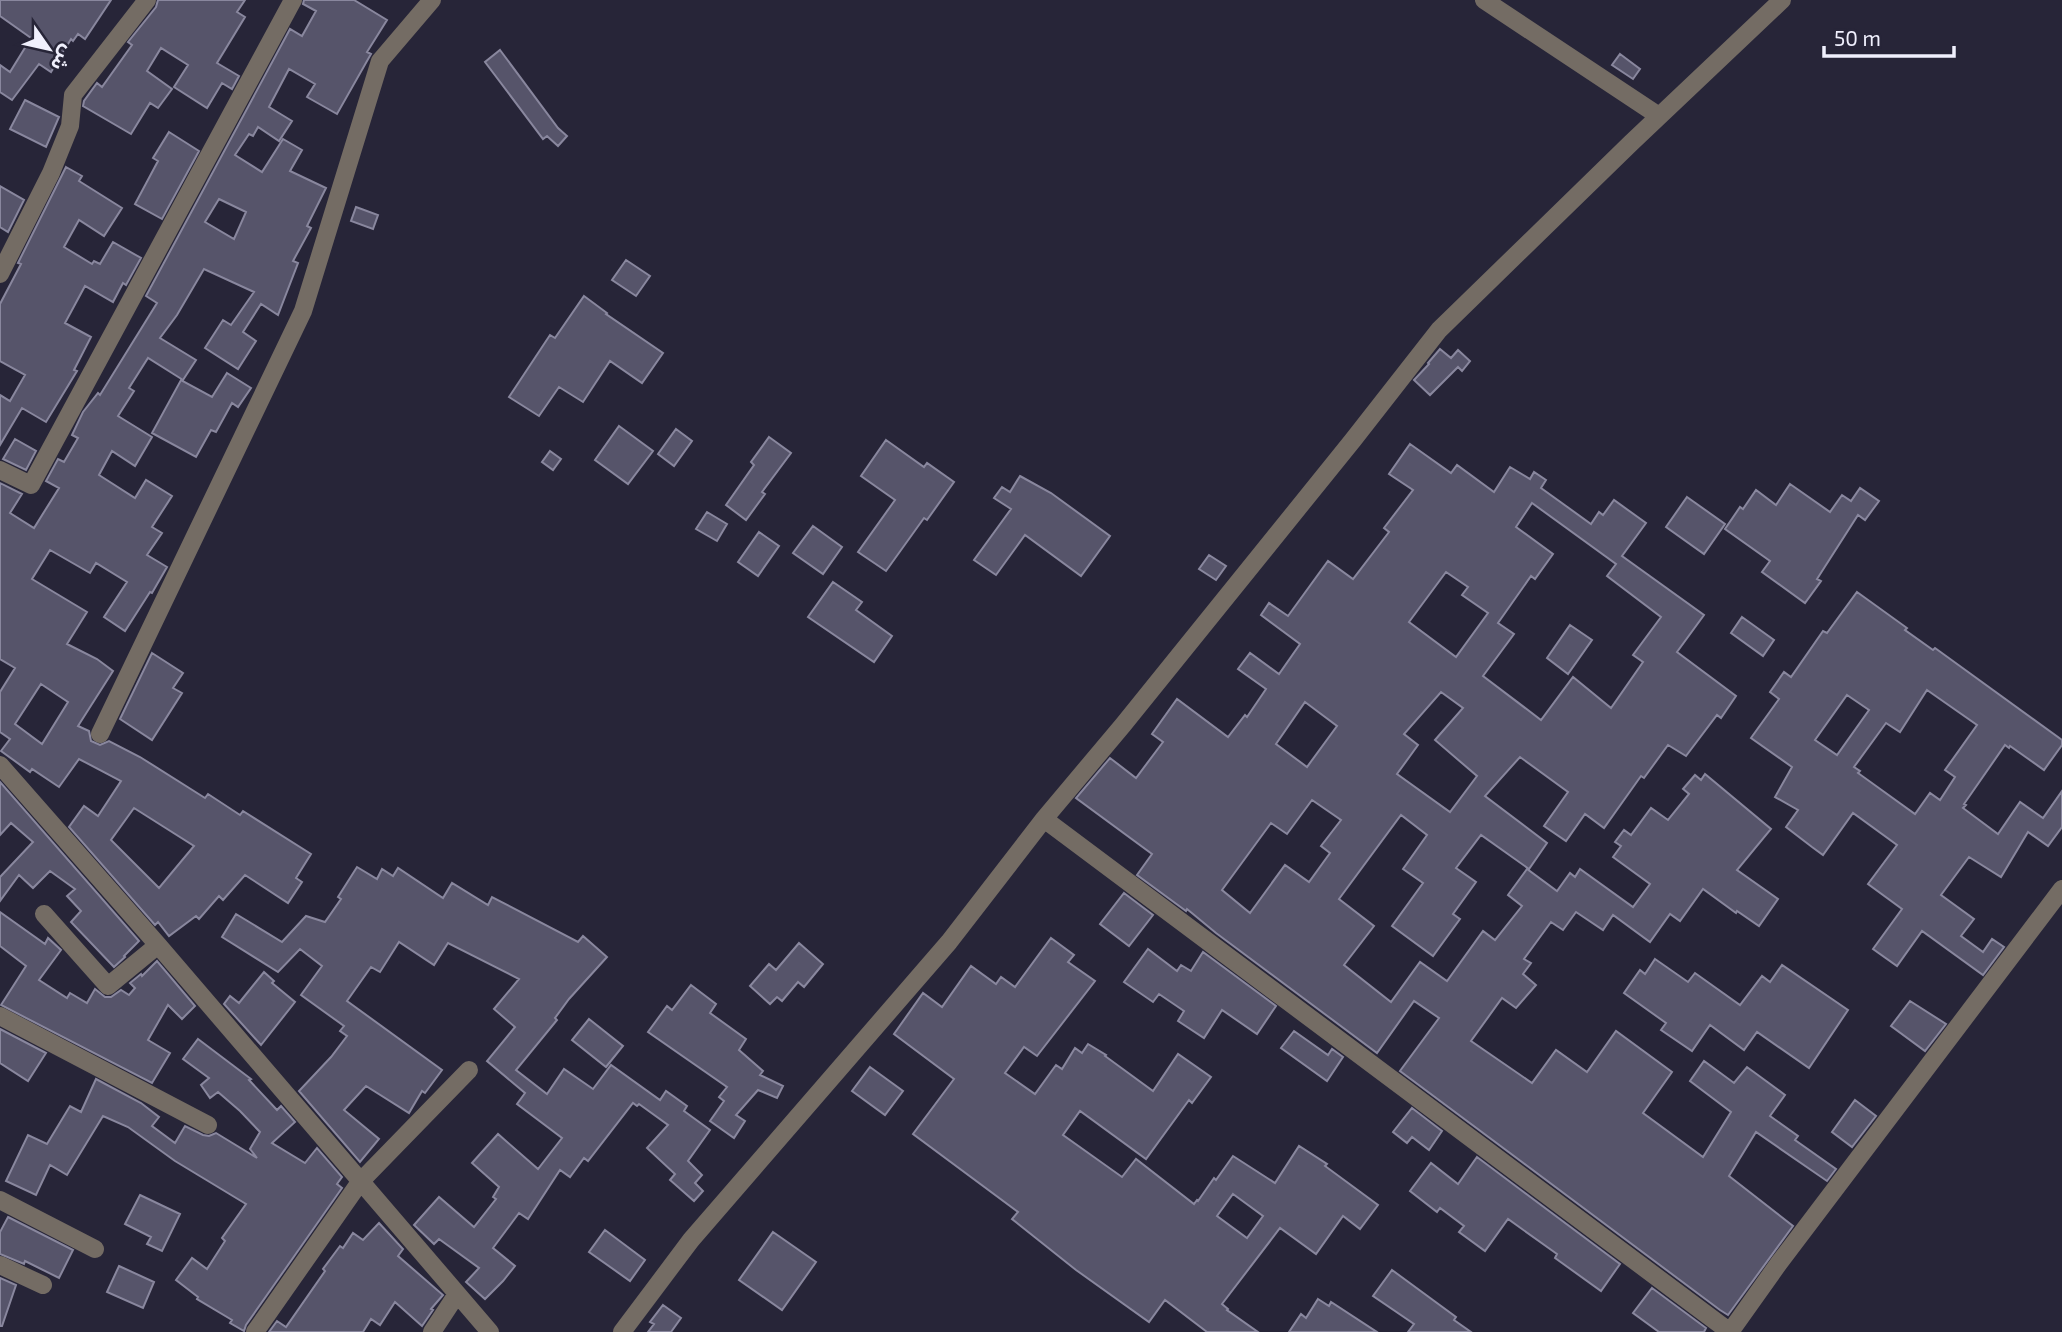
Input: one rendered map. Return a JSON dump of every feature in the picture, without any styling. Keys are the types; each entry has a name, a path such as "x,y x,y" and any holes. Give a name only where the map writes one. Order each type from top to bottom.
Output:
{"street":[{"path":"0,274 51,173 70,126 73,95 147,0"},
{"path":"0,470 31,485 293,0"},
{"path":"100,734 303,311 380,61 432,0"},
{"path":"1484,0 1659,116"},
{"path":"622,1332 691,1240 949,942 1044,819 1130,716 1439,330 1782,0"},
{"path":"0,765 159,945 490,1332"},
{"path":"1044,819 1730,1332 2062,890"},
{"path":"44,914 108,986 159,945"},
{"path":"0,1016 208,1125"},
{"path":"255,1332 360,1182 469,1070"},
{"path":"0,1200 95,1249"},
{"path":"0,1265 43,1285"},
{"path":"432,1332 457,1294"}],"building":[{"path":"0,0 111,0 85,39 78,34 73,41 71,39 51,72 39,64 12,100 0,92 0,65 10,72 31,38 0,16"},
{"path":"158,0 245,0 237,12 245,17 217,63 239,76 232,89 222,83 207,108 174,87 188,65 161,48 147,71 172,89 158,108 150,103 131,134 83,106 84,101 97,83 102,87 132,45 128,42 156,7"},
{"path":"304,0 354,0 387,20 367,52 371,54 337,114 307,97 315,84 289,69 269,107 292,121 279,141 258,127 253,136 249,134 235,155 262,172 283,139 302,150 290,171 326,188 307,226 311,228 293,261 298,263 278,315 261,304 243,332 256,341 238,369 205,348 223,320 231,325 254,292 204,269 160,338 196,360 183,380 148,358 129,388 134,391 118,416 152,437 135,466 112,451 99,475 135,498 146,480 172,496 152,527 162,533 147,555 167,567 125,631 104,617 127,582 96,563 90,573 50,550 32,579 87,612 67,644 97,659 113,671 78,726 89,731 91,741 100,745 109,741 205,798 208,794 240,815 243,811 311,854 296,878 302,882 288,903 245,875 223,900 219,896 199,919 196,916 169,936 158,922 155,925 69,827 84,806 98,816 121,781 79,759 59,787 32,769 30,772 1,751 10,739 0,732 0,692 15,668 0,659 0,483 22,494 10,513 34,528 59,488 46,481 58,459 64,462 78,438 72,435 83,412 98,393 100,395 157,303 146,296 290,29 302,36 316,11 303,4","holes":["219,199 246,212 234,239 205,222","41,684 68,702 42,744 15,724","134,808 194,846 159,888 111,840"]},
{"path":"500,50 558,128 567,136 558,146 547,136 543,139 485,62"},
{"path":"1620,54 1640,69 1633,79 1612,65"},
{"path":"25,100 59,117 46,147 10,129"},
{"path":"169,132 199,151 162,219 135,204 158,161 153,158"},
{"path":"66,167 82,176 79,181 122,208 104,236 79,220 64,247 92,264 94,261 100,264 113,242 141,258 113,302 85,286 65,323 91,337 74,370 77,371 46,422 22,408 0,445 0,395 10,401 25,375 0,361 0,304"},
{"path":"0,186 24,200 8,232 0,227"},
{"path":"356,207 378,215 373,229 351,221"},
{"path":"626,260 650,276 636,296 612,280"},
{"path":"584,296 663,353 642,383 610,361 583,402 559,387 539,416 509,397 550,335 555,338"},
{"path":"1440,349 1451,358 1458,350 1470,361 1462,371 1458,367 1430,395 1414,380"},
{"path":"227,373 251,388 238,407 232,403 216,432 211,430 196,457 152,433 181,380 212,397"},
{"path":"619,426 653,451 628,484 595,460"},
{"path":"676,429 692,441 674,466 658,454"},
{"path":"769,437 791,453 762,492 765,494 746,520 726,505 754,465 751,462"},
{"path":"15,439 36,451 26,470 3,459"},
{"path":"886,440 924,467 927,463 954,482 886,571 858,552 895,500 861,476"},
{"path":"1410,444 1451,473 1457,465 1494,492 1510,467 1530,479 1534,472 1546,480 1541,488 1591,524 1599,512 1603,515 1614,500 1646,523 1622,556 1704,615 1677,652 1736,696 1721,718 1717,715 1686,756 1668,745 1644,778 1641,776 1604,828 1585,814 1566,841 1544,826 1568,792 1520,757 1485,796 1547,843 1529,869 1481,835 1456,868 1476,882 1453,914 1460,919 1433,956 1392,926 1423,883 1403,869 1427,835 1401,815 1339,899 1374,926 1344,965 1391,1002 1420,962 1447,981 1483,931 1495,940 1522,906 1508,895 1527,869 1557,891 1570,873 1575,877 1580,869 1633,907 1650,884 1613,857 1621,846 1615,842 1624,830 1631,835 1651,808 1668,820 1689,794 1683,789 1695,775 1701,780 1705,774 1771,829 1737,870 1778,899 1759,926 1703,889 1680,921 1670,914 1650,942 1613,915 1603,930 1576,912 1563,930 1551,922 1524,959 1531,963 1523,974 1536,985 1516,1008 1502,998 1471,1041 1532,1083 1556,1050 1587,1072 1616,1031 1672,1072 1643,1113 1703,1157 1731,1112 1690,1081 1704,1061 1734,1083 1747,1067 1785,1095 1770,1116 1798,1136 1795,1140 1836,1169 1827,1181 1756,1132 1729,1176 1793,1226 1728,1315 1400,1071 1439,1018 1414,1001 1377,1053 1187,909 1186,911 1137,875 1152,854 1076,798 1110,758 1136,778 1163,742 1152,734 1177,699 1228,737 1245,715 1247,717 1266,689 1238,669 1250,653 1279,674 1300,644 1261,615 1269,603 1288,616 1328,561 1353,579 1389,532 1384,528 1413,490 1389,474","holes":["1532,503 1616,564 1607,576 1661,617 1633,655 1643,662 1611,708 1573,677 1541,720 1483,676 1514,634 1498,623 1531,576 1535,579 1553,554 1516,527","1446,572 1468,587 1462,595 1488,613 1456,657 1409,622","1441,692 1463,708 1435,740 1477,776 1450,812 1397,774 1418,745 1404,734","1305,702 1337,726 1307,767 1276,744","1312,800 1341,820 1321,846 1330,853 1309,882 1285,865 1250,913 1222,890 1271,823 1287,834"]},
{"path":"550,451 561,459 553,470 542,462"},
{"path":"1020,476 1051,493 1110,536 1081,576 1025,535 996,575 974,560 1011,509 994,498 1002,487 1010,492"},
{"path":"1790,484 1830,512 1842,495 1851,501 1860,488 1879,501 1865,520 1858,515 1817,579 1821,581 1805,603 1762,572 1770,561 1725,529 1756,490 1776,505"},
{"path":"1687,497 1725,524 1704,554 1666,527"},
{"path":"707,512 727,524 717,541 696,529"},
{"path":"813,526 842,547 823,574 793,553"},
{"path":"759,532 779,546 758,576 738,562"},
{"path":"1209,555 1226,566 1216,580 1199,569"},
{"path":"833,582 862,602 856,610 892,636 874,662 808,617"},
{"path":"1857,592 1907,628 1905,630 1933,650 1935,648 2062,740 2062,745 2044,770 2005,745 1964,804 1966,805 1963,808 1998,834 2020,802 2043,818 2062,791 2062,827 2048,846 2028,832 2001,877 1969,857 1941,895 1974,919 1961,936 1983,952 1992,939 2004,947 1983,975 1922,931 1897,966 1873,949 1902,909 1868,884 1897,845 1853,813 1823,855 1786,827 1798,810 1775,797 1792,767 1751,738 1779,699 1770,692 1784,672 1791,677 1823,631 1827,633","holes":["1927,690 1977,725 1945,770 1955,777 1940,800 1930,793 1915,814 1858,773 1860,771 1854,767 1886,723 1900,732","1847,695 1869,710 1837,755 1815,740"]},
{"path":"1742,617 1774,640 1763,656 1731,633"},
{"path":"1570,625 1592,640 1568,674 1547,658"},
{"path":"152,653 183,673 173,688 182,693 152,740 120,719"},
{"path":"0,782 139,941 114,967 71,922 81,911 67,896 75,889 50,871 33,888 19,875 0,901 0,877 33,842 11,823 0,835"},
{"path":"357,867 377,879 382,869 393,876 398,868 443,898 452,883 488,905 492,897 578,942 583,936 607,957 569,999 555,1018 557,1020 516,1070 547,1094 564,1069 593,1089 611,1065 660,1100 666,1091 687,1106 684,1111 710,1130 688,1161 702,1175 695,1183 703,1191 694,1201 670,1180 675,1174 647,1148 668,1125 639,1104 637,1106 633,1103 588,1161 584,1158 570,1177 560,1170 528,1219 519,1213 493,1248 515,1266 503,1281 485,1299 466,1282 479,1268 439,1239 434,1244 414,1225 439,1197 474,1227 496,1199 493,1197 499,1187 472,1163 498,1134 538,1169 562,1138 517,1104 525,1093 487,1061 515,1027 494,1009 519,979 448,943 434,965 399,942 380,972 371,967 347,1001 442,1070 425,1093 422,1091 409,1113 366,1086 344,1110 379,1139 360,1162 299,1091 347,1036 340,1031 344,1026 301,995 322,966 300,949 278,972 222,937 236,914 282,942 306,916 325,922 341,899 338,897"},
{"path":"1124,893 1153,915 1129,946 1100,924"},
{"path":"0,912 45,944 48,938 61,950 39,980 67,998 70,993 87,1003 95,989 105,997 111,997 121,990 129,995 135,988 130,983 141,974 142,976 157,961 195,1006 182,1019 168,1005 148,1040 170,1053 152,1083 1,1005 26,966 0,946"},
{"path":"1051,938 1074,955 1068,962 1095,981 1037,1056 1024,1047 1005,1073 1035,1094 1056,1065 1062,1069 1075,1048 1082,1053 1088,1044 1153,1091 1178,1054 1211,1077 1192,1103 1189,1100 1146,1159 1080,1111 1063,1135 1122,1177 1136,1159 1194,1204 1233,1156 1275,1183 1299,1146 1327,1164 1325,1166 1378,1205 1360,1229 1343,1216 1316,1254 1280,1228 1222,1304 1258,1332 1207,1332 1165,1300 1149,1322 1076,1270 1012,1219 1018,1212 913,1134 954,1079 894,1034 923,993 942,1007 971,966 996,984 1001,977 1015,987","holes":["1233,1194 1263,1216 1247,1238 1217,1216"]},
{"path":"799,943 823,964 804,987 798,982 782,1001 777,997 770,1004 750,986 769,964 776,970"},
{"path":"1148,949 1177,971 1181,965 1191,971 1203,952 1276,1006 1257,1034 1222,1010 1204,1038 1178,1021 1184,1011 1159,994 1153,1002 1124,982"},
{"path":"1655,959 1688,982 1695,973 1740,1005 1762,976 1770,982 1782,965 1848,1010 1809,1068 1757,1032 1744,1050 1710,1025 1692,1051 1661,1030 1666,1023 1624,993 1640,970 1645,974"},
{"path":"264,972 274,981 272,983 295,1002 261,1045 224,1004 230,996 239,1003"},
{"path":"691,985 716,1004 710,1013 746,1039 739,1050 763,1071 760,1075 783,1086 777,1098 758,1090 736,1115 745,1121 734,1138 710,1121 724,1101 719,1097 727,1087 648,1032 667,1006 672,1010"},
{"path":"1910,1001 1946,1024 1925,1051 1891,1026"},
{"path":"589,1019 623,1046 606,1067 572,1040"},
{"path":"0,1029 46,1053 28,1081 0,1063"},
{"path":"1294,1031 1328,1055 1332,1049 1343,1057 1327,1081 1281,1048"},
{"path":"198,1039 251,1079 249,1080 277,1110 281,1106 295,1122 272,1143 305,1163 317,1148 342,1177 337,1184 342,1188 244,1331 230,1323 232,1320 197,1299 198,1297 176,1280 192,1258 207,1269 225,1241 222,1238 246,1204 175,1161 128,1127 103,1116 67,1175 50,1165 36,1195 6,1181 28,1135 47,1144 70,1106 81,1112 96,1079 141,1103 159,1117 152,1126 175,1143 185,1126 203,1135 216,1133 257,1158 250,1149 260,1132 218,1092 210,1098 201,1085 209,1078 183,1059"},
{"path":"870,1067 903,1091 885,1115 852,1091"},
{"path":"1855,1100 1876,1116 1852,1147 1832,1132"},
{"path":"1412,1108 1442,1131 1429,1150 1412,1137 1407,1143 1393,1132"},
{"path":"1477,1157 1620,1264 1601,1291 1555,1258 1557,1254 1508,1219 1485,1251 1459,1232 1464,1226 1440,1208 1437,1212 1410,1191 1431,1163 1458,1184"},
{"path":"140,1195 180,1214 162,1251 147,1244 151,1237 125,1224"},
{"path":"8,1217 73,1250 59,1278 25,1261 24,1264 0,1254 0,1232"},
{"path":"379,1223 403,1249 398,1256 443,1295 422,1326 395,1302 380,1325 371,1319 363,1332 269,1332 277,1321 286,1327 325,1271 323,1269 353,1233 363,1240"},
{"path":"605,1230 645,1260 630,1281 589,1252"},
{"path":"773,1232 816,1262 782,1310 739,1280"},
{"path":"119,1266 154,1282 143,1308 107,1292"},
{"path":"1392,1270 1456,1317 1454,1320 1471,1332 1408,1332 1414,1324 1373,1296"},
{"path":"0,1278 16,1285 2,1326 0,1326"},
{"path":"1652,1288 1706,1328 1704,1332 1659,1332 1633,1313"},
{"path":"1318,1299 1329,1306 1331,1302 1377,1332 1289,1332 1301,1314 1306,1318"},
{"path":"663,1305 681,1318 671,1332 648,1332 654,1324 650,1322"}]}
